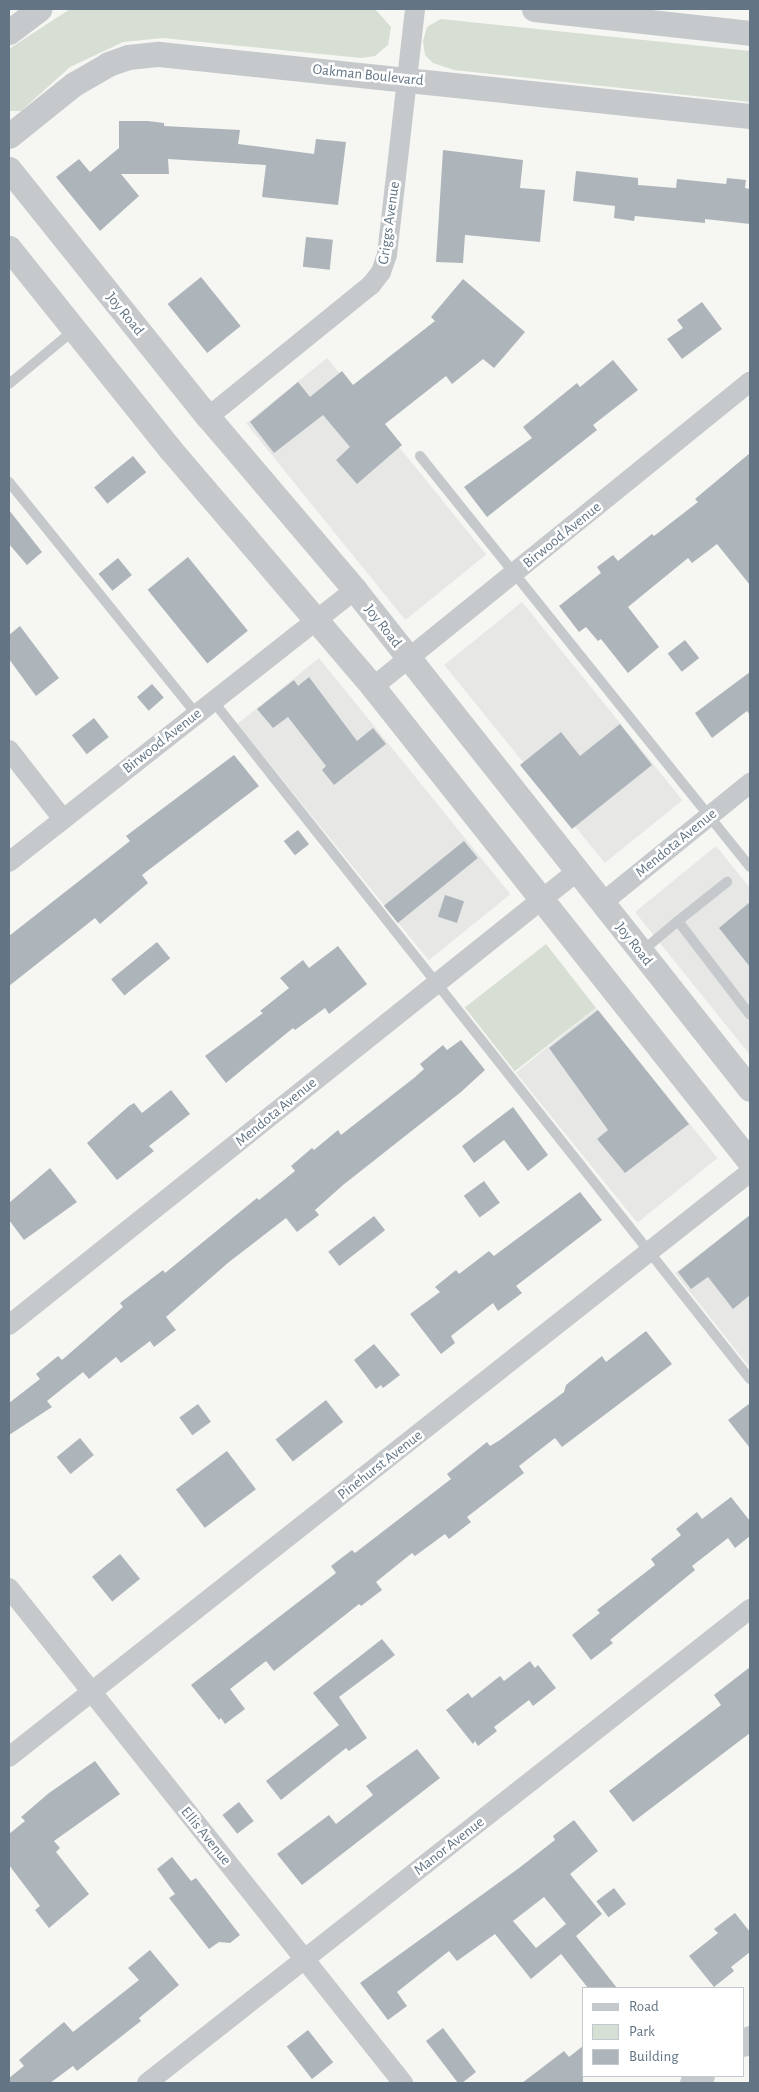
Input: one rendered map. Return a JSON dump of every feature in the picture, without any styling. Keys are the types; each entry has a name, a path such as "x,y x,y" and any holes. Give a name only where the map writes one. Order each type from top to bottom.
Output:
{"street":[{"path":"9,32 40,9"},
{"name":"Griggs Avenue","path":"208,417 371,285 381,272 387,255 415,9"},
{"path":"534,9 750,33"},
{"name":"Oakman Boulevard","path":"9,136 88,75 128,57 177,54 750,116"},
{"name":"Joy Road","path":"9,168 208,417 355,590 750,1090"},
{"path":"9,248 170,449 373,687 750,1162"},
{"name":"Birwood Avenue","path":"373,687 750,382"},
{"name":"Birwood Avenue","path":"9,862 355,590"},
{"path":"9,750 64,819"},
{"name":"Mendota Avenue","path":"602,903 750,783"},
{"name":"Mendota Avenue","path":"9,1325 576,872"},
{"name":"Pinehurst Avenue","path":"9,1757 650,1254 750,1172"},
{"name":"Ellis Avenue","path":"9,1588 403,2083"},
{"name":"Manor Avenue","path":"147,2083 750,1609"}],"lane":[{"path":"9,384 74,330"},
{"path":"420,456 750,867"},
{"path":"9,482 196,714"},
{"path":"213,701 436,985 750,1379"},
{"path":"641,952 727,882"},
{"path":"678,922 750,1015"}],"shaded area":[{"path":"327,358 486,555 405,620 246,423"},
{"path":"522,602 682,800 605,863 444,665"},
{"path":"319,658 510,894 429,960 237,724"},
{"path":"716,846 750,888 750,1055 635,912"},
{"path":"596,1008 717,1158 637,1223 516,1073"},
{"path":"750,1215 750,1368 675,1273"}],"green space":[{"path":"70,9 375,9 391,27 388,45 375,56 361,58 163,38 123,42 70,67 21,111 9,111 9,49"},
{"path":"441,19 750,51 750,102 454,70 433,63 425,55 423,41 427,27"},
{"path":"546,944 596,1008 515,1071 465,1007"}],"building":[{"path":"119,121 148,121 164,123 164,126 240,130 238,144 314,154 316,139 346,142 338,205 262,197 266,165 168,159 169,174 121,174 139,196 100,231 56,177 79,159 90,172 119,148"},
{"path":"443,150 523,160 520,188 545,190 540,242 465,235 463,263 436,262"},
{"path":"576,171 638,178 638,185 676,188 677,179 726,184 727,178 746,180 745,188 750,189 750,224 705,219 705,223 635,216 634,221 614,218 615,206 573,201"},
{"path":"306,237 333,240 330,270 303,267"},
{"path":"201,277 241,326 207,353 168,304"},
{"path":"463,279 525,332 494,368 483,359 452,384 446,376 385,424 402,445 357,484 336,460 350,447 323,415 274,453 250,422 298,382 310,397 342,371 353,385 435,321 431,317"},
{"path":"702,302 722,329 682,359 667,339 683,328 677,320"},
{"path":"613,360 638,390 593,425 597,430 487,517 464,487 532,438 523,427 577,383 580,387"},
{"path":"750,453 750,585 717,544 692,563 688,558 628,607 659,647 628,673 601,639 598,641 586,627 579,632 559,606 601,573 597,567 613,555 618,561 652,534 654,536 698,502 695,499"},
{"path":"133,456 146,472 107,504 94,487"},
{"path":"9,510 42,552 27,565 9,544"},
{"path":"188,557 248,631 207,664 148,590"},
{"path":"118,558 132,575 112,591 99,574"},
{"path":"20,626 59,678 36,696 9,659 9,635"},
{"path":"685,640 699,658 682,672 668,654"},
{"path":"750,672 750,715 747,711 712,738 695,713"},
{"path":"309,677 357,741 373,728 386,744 334,785 322,770 326,766 288,717 273,728 257,709 294,680 298,686"},
{"path":"152,684 164,698 149,711 137,697"},
{"path":"94,718 109,737 87,754 72,735"},
{"path":"620,724 652,765 572,829 520,765 561,732 580,756"},
{"path":"234,755 259,786 142,875 148,883 100,924 95,918 9,986 9,936 130,841 126,836"},
{"path":"298,830 309,844 295,855 284,841"},
{"path":"464,841 478,858 398,923 384,906"},
{"path":"445,895 464,901 457,923 438,917"},
{"path":"750,902 750,967 719,928"},
{"path":"157,942 170,958 124,995 111,979"},
{"path":"338,946 367,984 329,1014 325,1008 295,1030 293,1028 226,1083 205,1056 263,1013 260,1011 289,988 280,978 303,960 309,968"},
{"path":"598,1010 689,1124 625,1173 597,1139 608,1130 549,1048"},
{"path":"461,1040 485,1070 461,1092 343,1185 315,1210 319,1215 297,1232 286,1218 229,1262 166,1317 176,1330 154,1347 150,1341 121,1363 116,1357 89,1379 83,1372 47,1401 52,1407 9,1435 9,1403 40,1379 36,1374 58,1356 62,1360 123,1307 120,1303 163,1270 165,1273 257,1198 259,1200 295,1171 291,1166 312,1148 314,1150 338,1130 341,1135 414,1078 424,1069 420,1064 443,1045 447,1050"},
{"path":"171,1090 190,1114 149,1146 154,1151 117,1180 87,1143 129,1106 134,1103 142,1113"},
{"path":"513,1107 548,1155 528,1171 504,1140 474,1163 462,1146"},
{"path":"50,1168 77,1202 24,1240 9,1220 9,1203"},
{"path":"484,1181 500,1203 480,1218 464,1196"},
{"path":"580,1192 602,1220 516,1286 522,1293 498,1311 493,1303 451,1336 455,1343 441,1354 410,1314 440,1292 435,1287 456,1270 459,1274 489,1251 494,1256"},
{"path":"750,1215 750,1295 733,1309 708,1277 691,1289 678,1272"},
{"path":"374,1216 385,1230 339,1266 328,1252"},
{"path":"646,1331 672,1364 562,1447 555,1438 519,1466 524,1473 467,1517 471,1522 449,1539 445,1534 415,1556 412,1553 376,1582 382,1590 361,1606 359,1604 274,1671 266,1661 230,1689 245,1709 225,1724 221,1718 219,1720 191,1685 336,1573 331,1566 352,1550 355,1553 451,1479 447,1474 487,1442 490,1446 500,1440 564,1392 566,1385 602,1356 606,1362"},
{"path":"374,1344 400,1375 383,1388 381,1385 376,1389 354,1360"},
{"path":"326,1400 343,1422 293,1461 276,1439"},
{"path":"750,1403 750,1448 728,1420"},
{"path":"198,1404 211,1422 192,1435 179,1418"},
{"path":"80,1438 94,1455 71,1474 57,1457"},
{"path":"227,1451 256,1489 205,1528 176,1490"},
{"path":"731,1497 750,1521 750,1536 735,1548 728,1538 692,1566 695,1570 610,1640 613,1643 591,1660 572,1635 600,1613 597,1610 655,1565 651,1559 681,1535 676,1529 697,1512 702,1519"},
{"path":"120,1554 140,1579 112,1602 92,1577"},
{"path":"382,1639 395,1655 339,1697 367,1738 349,1751 346,1748 281,1800 266,1781 339,1725 313,1693"},
{"path":"530,1661 535,1668 538,1665 556,1688 533,1706 529,1700 494,1727 497,1731 478,1746 475,1741 473,1744 446,1710 468,1693 472,1698 500,1676 504,1681"},
{"path":"750,1667 750,1733 633,1822 609,1791 721,1705 714,1695"},
{"path":"417,1749 440,1778 302,1885 277,1854 329,1815 336,1824 373,1795 366,1786"},
{"path":"95,1761 120,1794 54,1841 60,1848 56,1852 89,1894 49,1928 35,1910 40,1906 9,1865 9,1834 25,1821 21,1817 49,1793"},
{"path":"239,1802 254,1821 237,1834 222,1815"},
{"path":"574,1820 598,1851 570,1874 602,1914 576,1936 616,1987 587,1987 561,1954 531,1979 495,1934 457,1961 449,1951 397,1992 407,2006 388,2020 360,1983 555,1840 553,1836","holes":["544,1897 566,1924 536,1948 513,1921"]},
{"path":"172,1857 191,1881 196,1878 240,1935 230,1943 219,1942 209,1949 169,1898 175,1894 157,1869"},
{"path":"614,1888 626,1904 608,1917 596,1901"},
{"path":"735,1913 750,1932 750,1952 731,1967 734,1971 714,1987 689,1956 718,1933 714,1929"},
{"path":"150,1950 179,1985 139,2018 141,2021 77,2071 73,2066 50,2083 9,2083 9,2078 24,2066 19,2060 64,2022 73,2032 139,1980 128,1968"},
{"path":"443,2028 476,2072 462,2083 458,2083 426,2041"},
{"path":"308,2030 333,2062 312,2079 287,2047"},
{"path":"582,2047 583,2083 522,2083 564,2051 569,2057"}]}
